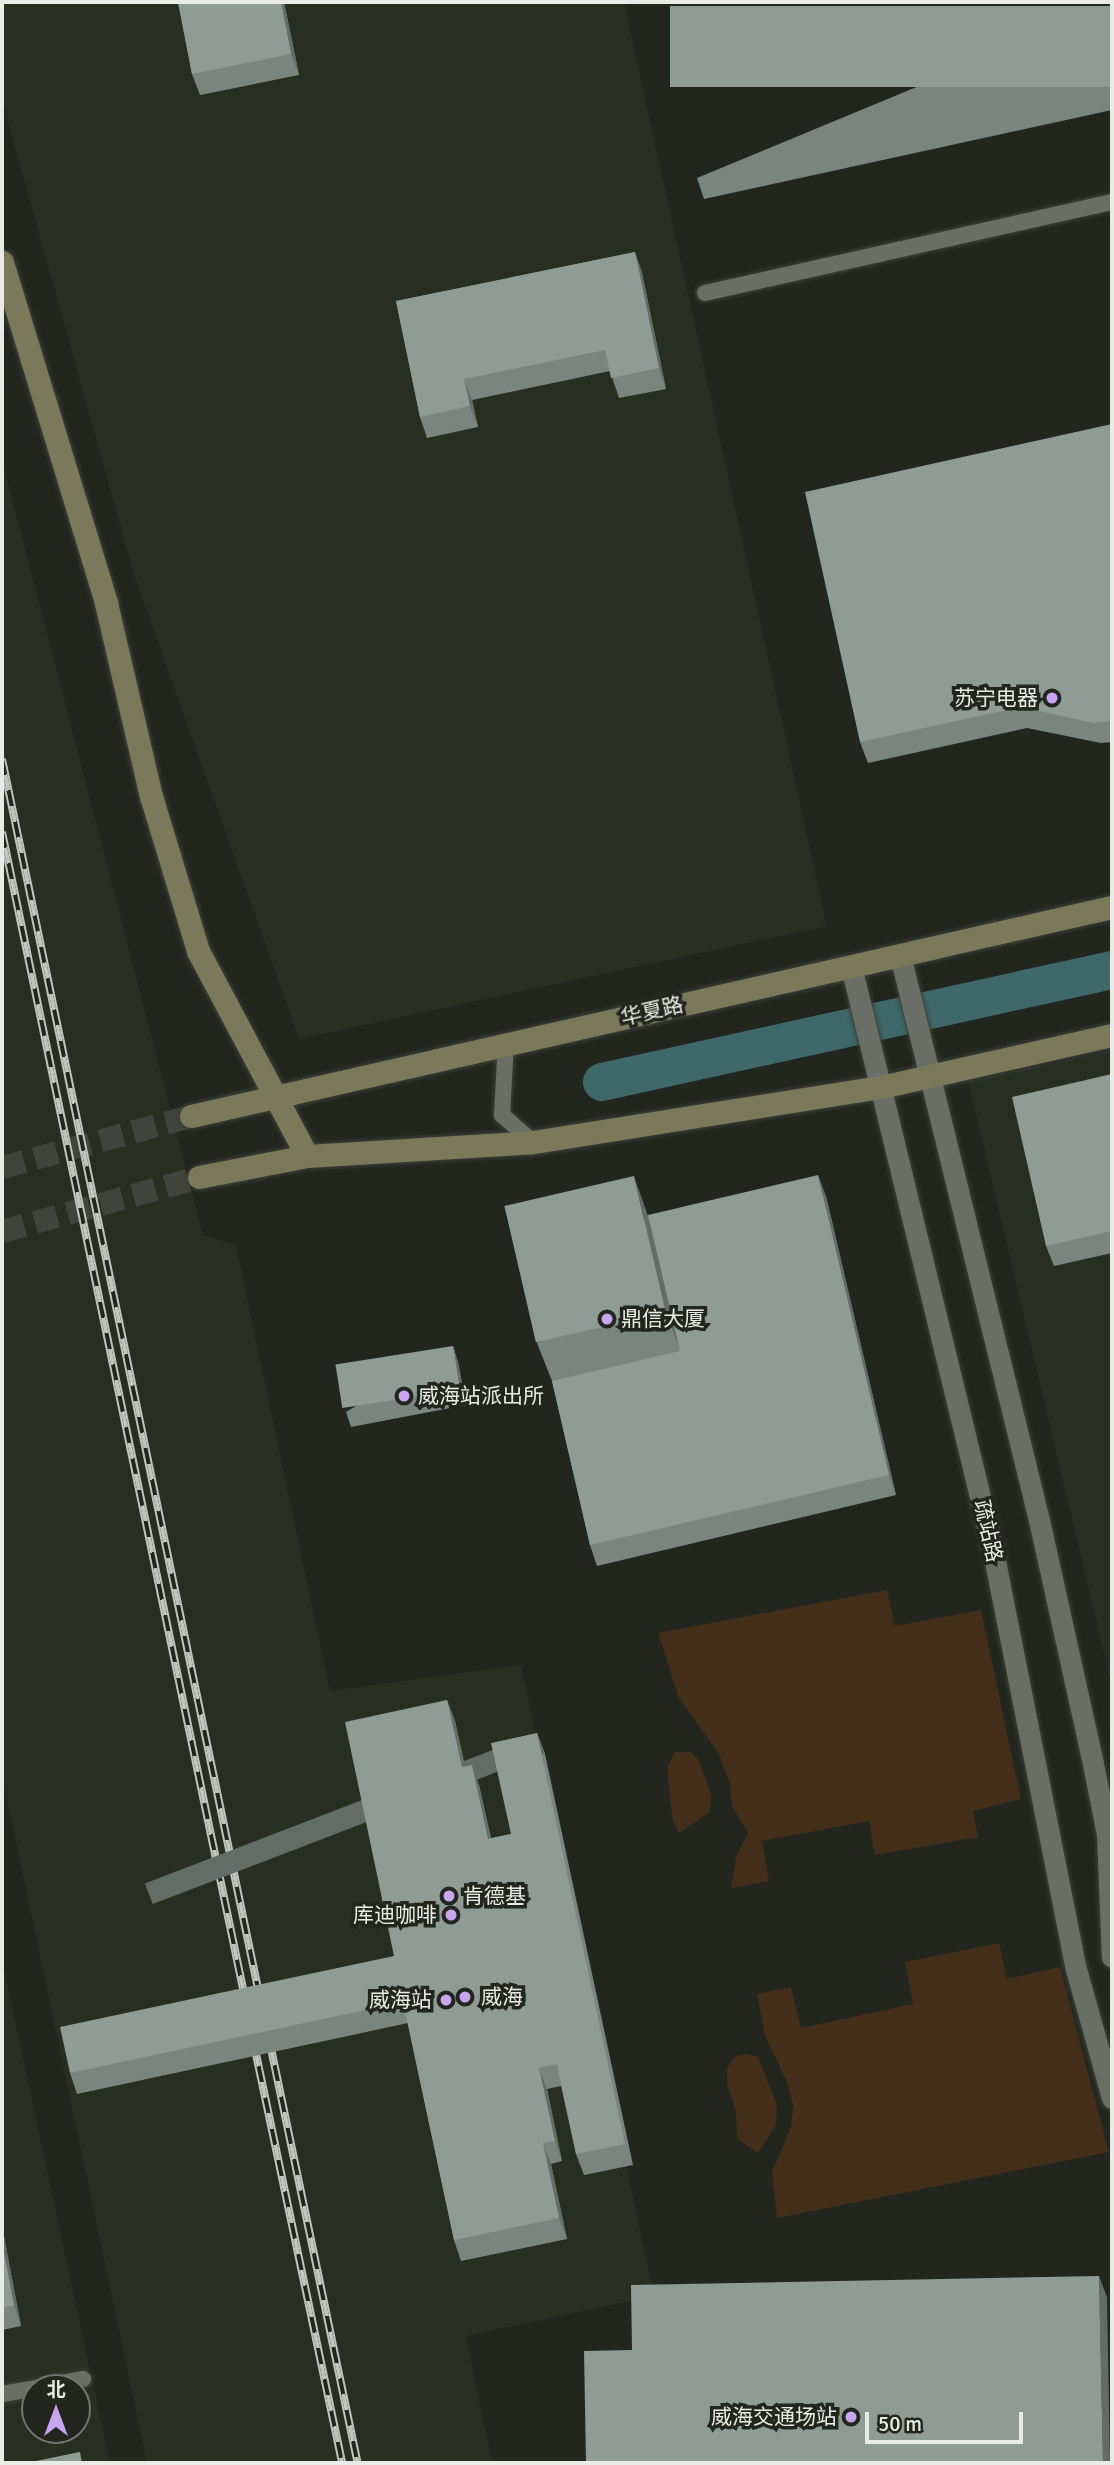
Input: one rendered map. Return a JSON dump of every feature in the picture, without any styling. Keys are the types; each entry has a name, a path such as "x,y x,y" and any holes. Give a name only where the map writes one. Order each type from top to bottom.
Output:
{"main road":[{"path":"2,262 106,603 150,796 198,951 274,1099 307,1156"},
{"name":"华夏路","path":"191,1115 274,1099 506,1043 902,964 1112,906"},
{"path":"199,1177 307,1156 533,1142 930,1066 1112,1035"}],"street":[{"path":"705,293 1112,202"},
{"path":"902,964 930,1066 1093,1764 1107,1834 1112,1957"},
{"name":"疏站路","path":"853,975 992,1546 1076,1969 1112,2098"},
{"path":"506,1043 502,1115 533,1142"},
{"path":"1093,1764 1112,1814"},
{"path":"2,2394 21,2391"}],"shaded area":[{"path":"2,2 624,2 827,926 299,1039 134,575 6,115 2,94"},
{"name":"威海站","path":"2,459 203,1235 236,1245 330,1691 521,1665 654,2296 466,2336 492,2463 147,2463 2,1776"},
{"path":"1112,1051 1112,1688 968,1081"},
{"path":"887,1590 895,1626 981,1610 1021,1799 973,1811 978,1837 875,1855 869,1821 762,1841 769,1881 731,1888 736,1857 748,1833 732,1806 730,1784 719,1754 679,1698 658,1633"},
{"path":"675,1752 690,1752 698,1759 711,1793 710,1812 679,1833 673,1821 668,1781 668,1766"},
{"path":"999,1943 1007,1979 1060,1967 1109,2152 777,2218 772,2172 791,2127 793,2105 787,2082 765,2036 757,1994 791,1987 801,2028 913,2004 905,1962"},
{"path":"2,1959 91,2374 21,2374 21,2444 91,2444 91,2374 110,2463 2,2463"},
{"path":"747,2054 758,2057 777,2105 776,2125 758,2153 737,2139 736,2111 727,2084 727,2068 736,2056"}],"building":[{"path":"178,2 281,2 291,54 192,74"},
{"path":"670,6 1112,6 1112,87 670,87"},
{"path":"635,252 659,368 611,378 605,350 464,379 470,406 420,417 396,301"},
{"path":"1112,424 1112,721 1094,723 1020,707 860,742 805,492"},
{"path":"1112,1074 1112,1231 1046,1246 1012,1097"},
{"path":"818,1175 889,1475 590,1545 552,1381 680,1351 648,1215"},
{"path":"634,1176 665,1312 536,1342 504,1206"},
{"path":"453,1346 460,1389 342,1408 335,1365"},
{"name":"威海站","path":"447,1700 462,1767 472,1765 488,1839 511,1834 491,1743 537,1733 625,2144 576,2154 557,2064 539,2068 555,2141 543,2143 559,2218 454,2240 403,2002 70,2073 60,2027 394,1956 345,1722"},
{"path":"2,2243 14,2305 2,2308"},
{"name":"威海交通场站","path":"1099,2276 1103,2463 586,2463 584,2351 632,2350 631,2285"},
{"path":"80,2452 82,2463 26,2463"}],"waterway":[{"path":"602,1082 1112,970"}],"tunnel":[{"path":"2,1167 191,1116"},
{"path":"2,1231 199,1177"}],"railway":[{"path":"2,759 261,2003"},
{"path":"2,832 247,2008"},
{"path":"268,2034 358,2463"},
{"path":"252,2035 342,2463"}],"place":[{"name":"苏宁电器","path":"1052,698"},
{"name":"鼎信大厦","path":"607,1319"},
{"name":"威海站派出所","path":"404,1396"},
{"name":"肯德基","path":"449,1896"},
{"name":"库迪咖啡","path":"451,1915"},
{"name":"威海","path":"465,1997"},
{"name":"威海站","path":"446,2000"},
{"name":"威海交通场站","path":"851,2417"}]}
